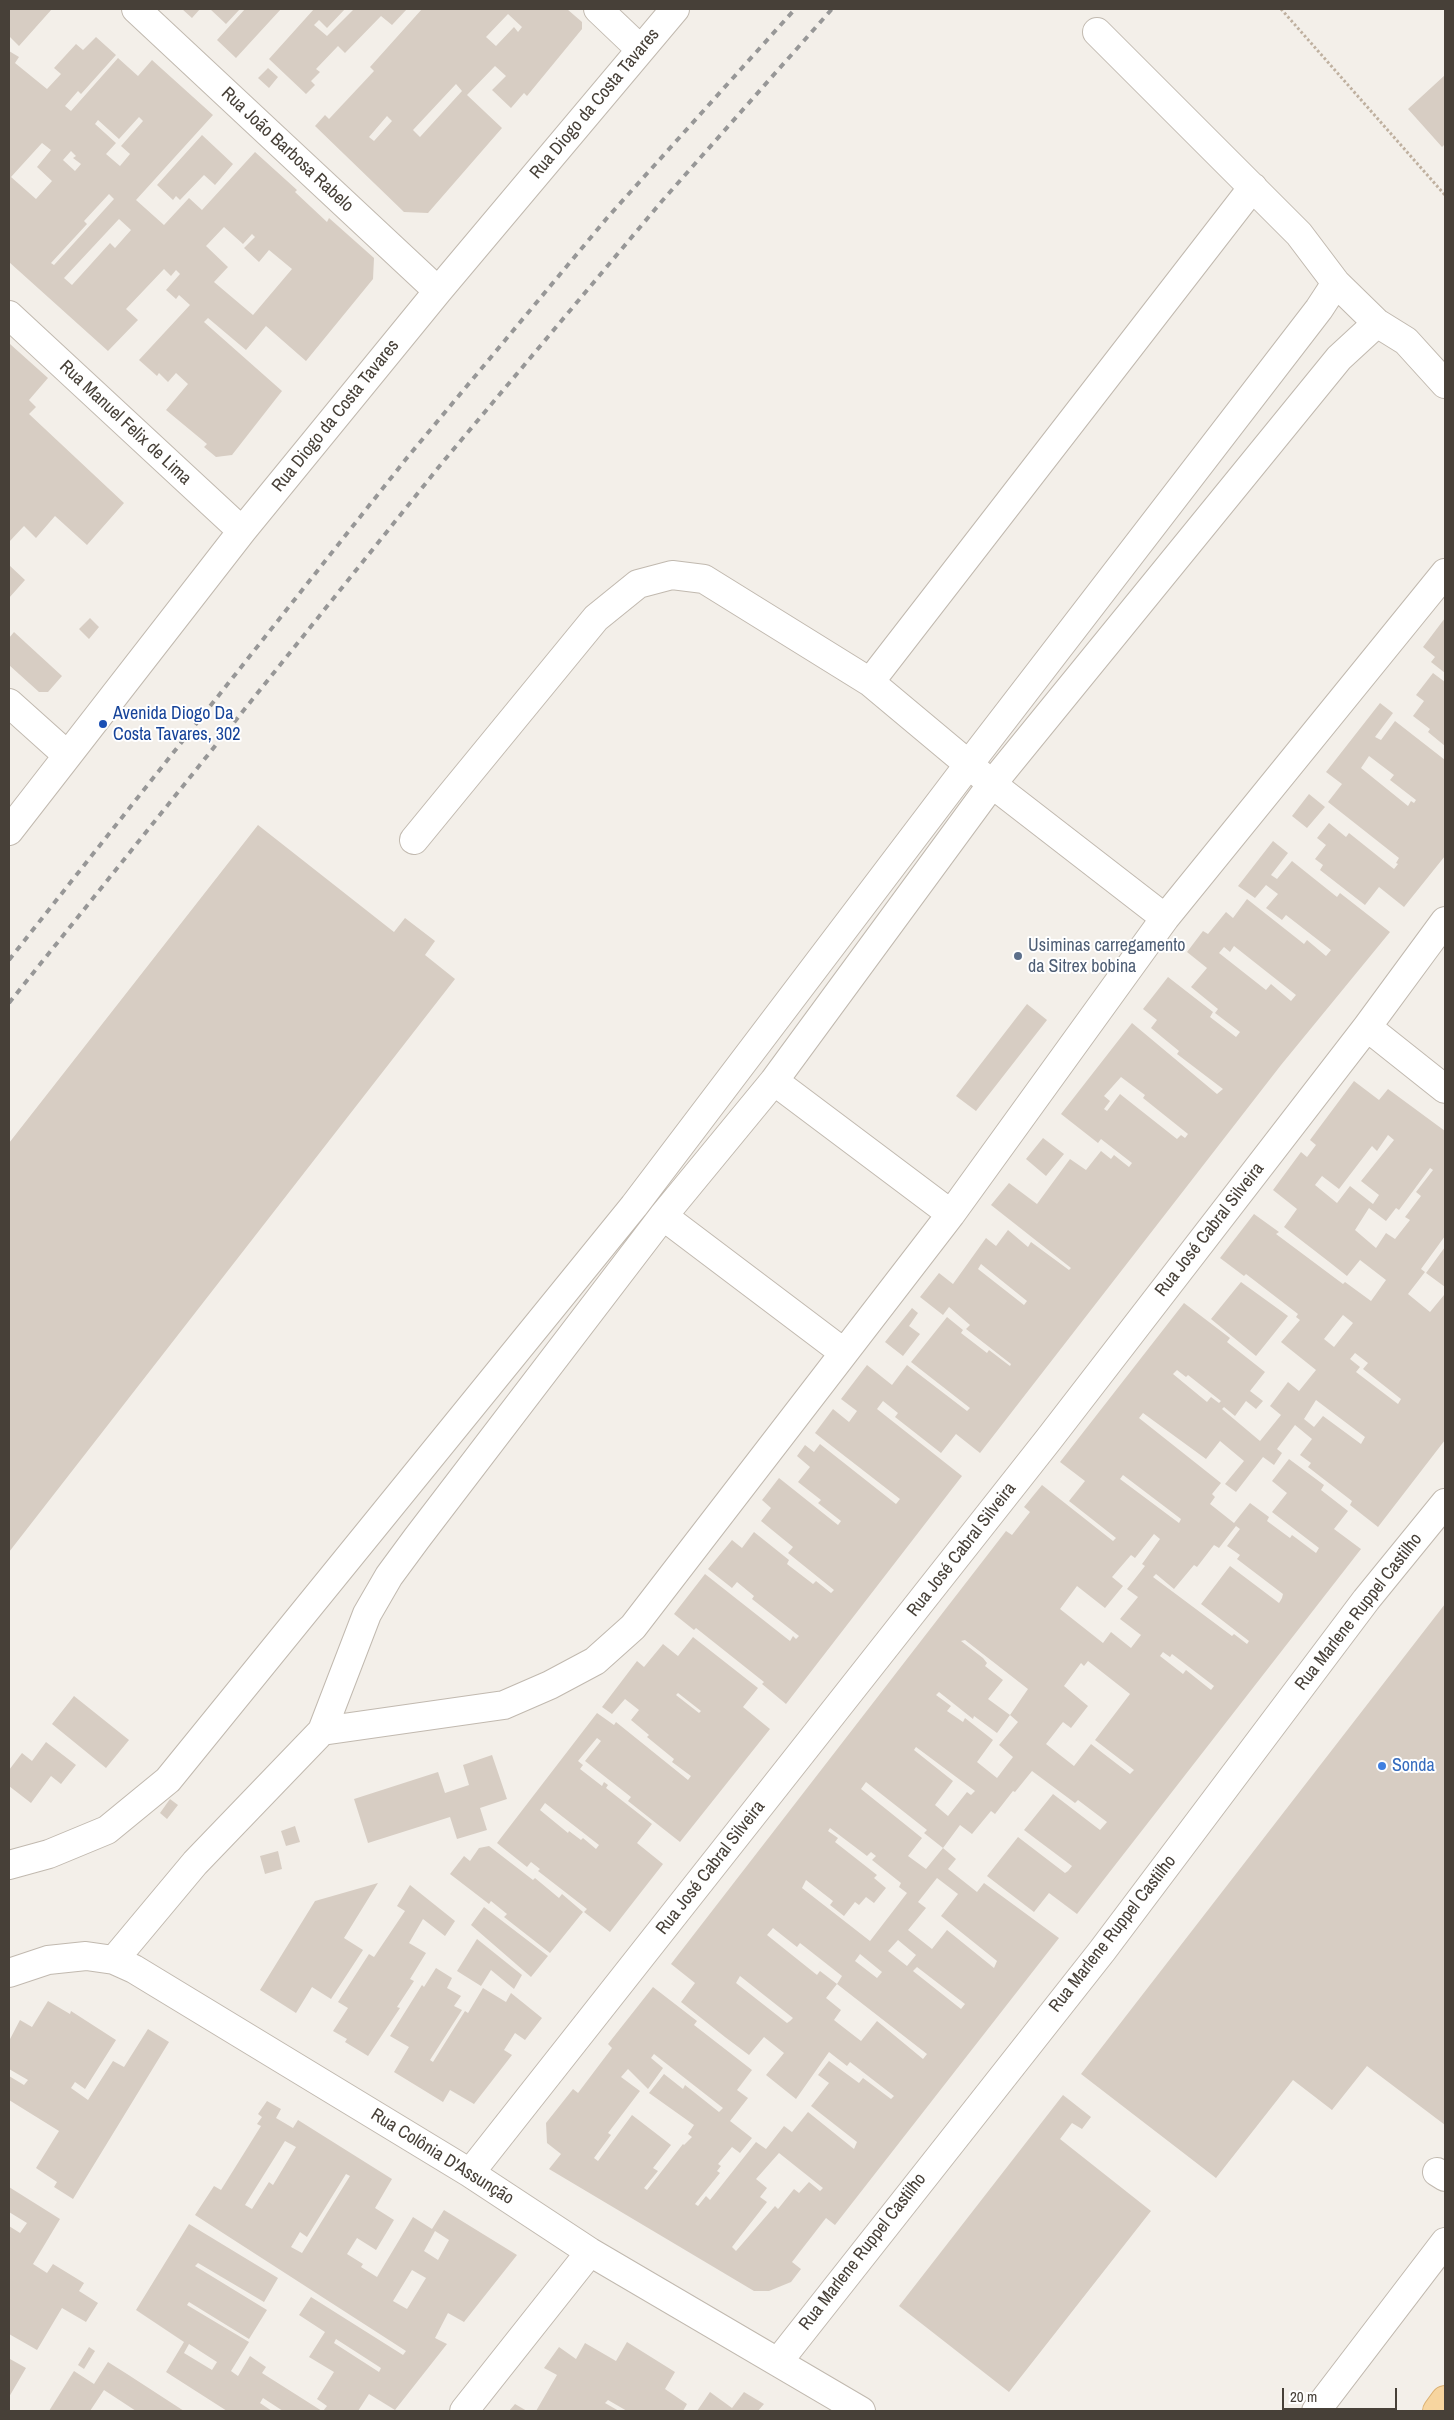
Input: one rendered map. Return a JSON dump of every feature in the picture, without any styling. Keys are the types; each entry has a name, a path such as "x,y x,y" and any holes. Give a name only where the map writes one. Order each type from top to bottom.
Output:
{"main road":[{"path":"1437,2411 1445,2400"}],"street":[{"name":"Rua João Barbosa Rabelo","path":"136,9 438,291"},
{"path":"598,9 640,49"},
{"name":"Rua Diogo da Costa Tavares","path":"9,831 242,531 438,291 675,9"},
{"path":"1097,32 1299,234 1336,283 1377,323 1406,341 1445,384"},
{"path":"870,682 1254,187"},
{"path":"9,1864 49,1854 107,1830 168,1780 634,1206 969,764 1313,317 1336,283"},
{"name":"Rua Manuel Felix de Lima","path":"9,315 242,531"},
{"path":"114,1960 195,1863 322,1731 367,1614 389,1576 663,1216 774,1081 992,784 1339,358 1377,323"},
{"path":"322,1731 504,1705 550,1685 595,1661 633,1627 951,1214 1165,918 1445,573"},
{"path":"414,840 596,618 638,584 672,575 704,579 870,682 992,784 1165,918"},
{"path":"9,704 67,756"},
{"name":"Rua José Cabral Silveira","path":"470,2173 1049,1439 1367,1026 1445,921"},
{"path":"1367,1026 1445,1090"},
{"path":"774,1081 951,1214"},
{"path":"663,1216 843,1352"},
{"name":"Rua Marlene Ruppel Castilho","path":"778,2362 1102,1951 1366,1600 1445,1503"},
{"name":"Rua Colônia D'Assunção","path":"9,1973 48,1960 86,1956 114,1960 134,1969 470,2173 590,2252 860,2411"},
{"path":"1316,2411 1445,2242"},
{"path":"464,2411 590,2252"}],"path":[{"path":"1281,9 1445,194"}],"building":[{"path":"9,9 52,9 19,46 9,36"},
{"path":"182,9 200,9 192,18"},
{"path":"210,9 240,9 226,24"},
{"path":"245,9 281,9 236,58 217,40"},
{"path":"314,9 345,9 327,28 319,20 314,25 327,36 354,9 407,9 392,25 381,16 345,53 338,46 316,69 320,72 311,81 315,85 306,94 269,59"},
{"path":"422,9 567,9 582,22 582,29 527,96 524,93 511,108 492,90 506,76 495,66 467,95 502,128 428,213 404,212 315,126 325,115 329,119 374,71 370,67","holes":["508,14 522,27 518,32 514,27 496,46 486,37","456,84 462,91 420,137 413,130","387,116 392,121 374,141 369,137"]},
{"path":"96,37 116,55 81,94 78,91 65,106 71,111 118,58 138,76 152,60 213,115 136,200 164,225 189,198 202,210 255,152 297,190 295,192 327,222 329,218 374,258 373,279 306,361 266,326 246,350 208,318 204,322 282,391 232,455 216,457 204,447 207,444 166,410 188,384 176,373 168,382 159,373 157,376 139,360 190,305 179,295 176,299 166,290 180,274 176,270 171,276 164,269 126,309 138,320 108,351 9,262 9,51 19,57 15,63 47,89 61,74 54,68 76,44 83,50","holes":["139,117 143,121 121,146 130,154 120,166 106,154 116,143 95,124 98,120 119,139","42,143 51,150 37,167 52,181 36,199 11,177","71,151 76,156 73,158 81,164 75,171 63,160","109,194 114,199 54,265 51,263 87,224 84,221","119,219 131,230 115,248 110,243 72,285 64,278","224,227 243,244 252,234 255,237 244,248 259,262 269,250 292,269 253,315 214,282 228,267 206,246"]},
{"path":"268,68 278,77 269,88 258,78"},
{"path":"1445,75 1445,144 1442,147 1408,109"},
{"path":"202,135 233,164 215,185 204,175 180,200 176,196 173,200 157,185"},
{"path":"10,344 48,378 29,400 36,407 29,414 124,503 87,545 55,516 36,538 24,526 9,542"},
{"path":"9,565 25,580 9,598"},
{"path":"90,618 99,627 89,639 79,629"},
{"path":"1445,618 1445,673 1431,662 1435,657 1423,647"},
{"path":"14,632 62,676 48,692 39,692 9,665 9,638"},
{"path":"1433,673 1445,682 1445,746 1428,732 1430,729 1413,716 1424,701 1416,695"},
{"path":"1380,703 1393,713 1375,737 1381,740 1395,721 1445,760 1445,856 1404,907 1379,887 1365,905 1320,870 1323,865 1315,859 1326,845 1317,838 1329,823 1346,837 1349,833 1394,869 1398,864 1396,863 1399,858 1328,802 1342,784 1326,772","holes":["1369,756 1394,775 1390,780 1416,800 1414,803 1411,801 1408,806 1361,768"]},
{"path":"1309,794 1325,807 1307,828 1292,816"},
{"path":"258,825 394,932 405,918 435,941 425,955 455,979 9,1552 9,1143"},
{"path":"1273,841 1288,853 1271,875 1277,879 1292,861 1337,897 1340,893 1390,932 1281,1065 980,1453 956,1434 941,1453 895,1417 898,1413 883,1401 877,1409 962,1476 786,1704 762,1684 764,1682 696,1628 694,1630 674,1614 705,1574 790,1641 793,1636 796,1639 799,1636 752,1599 754,1596 737,1582 732,1588 708,1569 732,1540 742,1548 754,1532 789,1560 787,1564 813,1584 816,1581 831,1593 834,1590 788,1553 793,1547 761,1521 771,1508 762,1500 779,1478 838,1525 841,1521 818,1503 821,1500 798,1482 810,1467 797,1456 805,1445 814,1452 820,1444 896,1504 900,1499 815,1433 833,1409 849,1422 857,1411 841,1399 867,1365 892,1385 907,1365 967,1411 970,1408 911,1362 947,1317 963,1330 961,1333 987,1353 989,1350 1010,1366 1011,1364 966,1329 970,1325 949,1307 943,1315 920,1297 939,1273 953,1284 986,1238 996,1246 1008,1230 1028,1247 1031,1242 1069,1270 1071,1268 991,1205 1009,1183 1037,1204 1070,1159 1086,1170 1101,1151 1111,1159 1114,1155 1129,1167 1132,1163 1101,1139 1098,1143 1061,1114 1132,1023 1217,1094 1223,1089 1177,1054 1179,1051 1151,1028 1157,1020 1143,1009 1168,977 1213,1012 1210,1017 1236,1037 1240,1032 1215,1013 1218,1009 1191,987 1207,968 1187,952 1203,931 1208,934 1226,912 1233,918 1247,899 1304,944 1307,940 1326,956 1331,950 1286,915 1282,920 1266,908 1278,894 1266,885 1255,898 1238,886","holes":["1234,946 1296,995 1291,1001 1271,984 1266,990 1219,953 1224,947 1230,952","1121,1077 1145,1095 1143,1098 1188,1134 1185,1138 1181,1135 1177,1139 1120,1094 1107,1111 1104,1109 1110,1101 1104,1096","981,1264 1027,1301 1024,1305 978,1269"]},
{"path":"1027,1004 1047,1020 976,1111 956,1096"},
{"path":"1354,1081 1379,1100 1388,1089 1445,1131 1445,1236 1421,1269 1425,1272 1408,1294 1430,1312 1445,1296 1445,1440 1378,1527 1350,1505 1352,1501 1308,1467 1311,1463 1300,1455 1312,1439 1295,1425 1277,1449 1282,1453 1274,1465 1263,1457 1236,1492 1225,1484 1244,1461 1220,1441 1206,1459 1143,1413 1139,1418 1221,1483 1212,1494 1215,1497 1210,1504 1234,1523 1250,1503 1269,1517 1267,1521 1290,1538 1292,1535 1316,1553 1319,1548 1272,1512 1287,1493 1272,1481 1289,1459 1324,1485 1321,1490 1348,1511 1334,1529 1361,1549 1077,1914 1049,1893 1034,1912 987,1876 1018,1837 1065,1873 1068,1871 1072,1866 1024,1830 1053,1794 1100,1830 1107,1822 1078,1800 1075,1803 1032,1771 995,1814 991,1811 972,1834 960,1825 943,1848 956,1859 948,1869 977,1892 984,1883 1059,1938 835,2225 826,2218 792,2262 801,2269 791,2282 769,2291 754,2291 549,2169 561,2154 547,2143 546,2123 573,2089 578,2093 612,2048 608,2044 653,1987 697,2021 694,2025 752,2070 737,2090 748,2098 730,2121 752,2138 740,2153 732,2147 718,2164 721,2166 717,2171 720,2173 695,2204 698,2206 706,2196 710,2200 756,2142 766,2149 784,2126 792,2132 808,2112 854,2149 857,2142 811,2106 829,2083 818,2075 829,2061 859,2083 863,2078 891,2099 894,2096 850,2062 847,2066 829,2052 796,2099 766,2075 784,2053 764,2037 749,2055 725,2037 681,2002 695,1983 671,1964 1006,1531 1012,1535 1030,1512 1024,1507 1042,1485 1113,1541 1116,1538 1069,1501 1085,1481 1060,1462 1184,1303 1230,1338 1227,1342 1265,1372 1250,1391 1263,1401 1256,1409 1246,1401 1235,1416 1224,1407 1222,1409 1260,1441 1281,1415 1270,1406 1288,1382 1299,1391 1316,1370 1281,1342 1300,1320 1296,1317 1298,1314 1246,1274 1244,1276 1220,1258 1254,1214 1279,1232 1276,1234 1343,1284 1345,1282 1371,1301 1386,1280 1360,1260 1347,1276 1284,1227 1297,1209 1273,1190 1301,1152 1307,1157 1316,1145 1310,1140","holes":["1388,1135 1394,1140 1361,1181 1379,1195 1373,1204 1350,1186 1337,1203 1315,1185 1322,1176 1339,1189 1372,1146 1377,1151","1430,1168 1433,1170 1416,1192 1421,1196 1405,1217 1410,1220 1395,1239 1386,1233 1376,1248 1355,1230 1369,1208 1386,1221 1396,1208 1399,1210","1343,1315 1353,1323 1334,1347 1324,1339","1355,1353 1368,1363 1363,1369 1401,1399 1398,1404 1356,1372 1360,1367 1350,1359","1177,1370 1186,1377 1188,1375 1221,1401 1219,1403 1211,1397 1207,1402 1173,1374","1316,1400 1365,1437 1361,1444 1323,1416 1314,1427 1304,1419","1123,1475 1181,1519 1179,1523 1120,1479","1236,1526 1240,1529 1227,1546 1240,1555 1237,1559 1283,1594 1282,1598 1279,1603 1230,1566 1201,1604 1249,1641 1247,1644 1234,1634 1232,1636 1153,1577 1156,1574 1174,1589 1194,1565 1197,1567 1214,1545 1219,1548","1154,1534 1160,1539 1142,1564 1145,1566 1127,1589 1138,1597 1120,1619 1141,1635 1131,1648 1111,1632 1103,1643 1060,1609 1077,1586 1105,1608 1123,1586 1112,1577 1131,1555 1135,1558","965,1640 1028,1689 1010,1715 988,1699 1003,1680 985,1666 987,1663 983,1658 961,1641","1163,1652 1170,1657 1172,1654 1214,1686 1211,1690 1186,1670 1183,1674 1160,1656","1088,1661 1130,1694 1095,1740 1134,1770 1130,1774 1091,1744 1074,1766 1046,1744 1063,1722 1071,1728 1088,1706 1064,1686 1081,1663 1084,1666","939,1692 973,1719 974,1716 997,1733 1010,1715 1018,1722 999,1745 1013,1757 997,1778 977,1762 993,1740 965,1718 963,1722 947,1711 951,1706 936,1695","916,1747 975,1791 971,1795 967,1792 948,1816 935,1805 953,1781 914,1750","866,1782 927,1830 924,1833 943,1848 926,1869 908,1856 922,1838 861,1789","830,1828 867,1856 871,1852 876,1856 872,1860 901,1883 899,1887 907,1893 870,1941 802,1888 806,1880 833,1901 830,1905 844,1916 855,1902 859,1905 866,1897 874,1903 886,1888 874,1878 877,1875 835,1842 838,1838 828,1831","937,1878 958,1894 941,1916 997,1961 994,1968 947,1930 932,1949 908,1930 926,1908 918,1902","773,1928 797,1947 800,1943 842,1976 837,1984 820,1971 817,1975 767,1935","898,1940 916,1955 907,1966 888,1951","860,1954 882,1972 877,1978 855,1961","917,1967 965,2004 961,2009 913,1971","740,1976 793,2018 787,2023 736,1983","837,1984 927,2054 923,2059 877,2021 861,2041 834,2020 841,2010 826,1998","654,2054 723,2108 719,2112 685,2085 683,2089 664,2074 649,2093 694,2125 688,2134 692,2137 683,2144 647,2190 644,2188 658,2171 653,2168 671,2145 632,2115 598,2161 594,2158 611,2135 608,2133 640,2091 621,2077 628,2069 648,2089 663,2068 651,2058","779,2153 823,2188 820,2191 809,2182 799,2193 794,2189 778,2209 775,2206 736,2251 732,2247 767,2202 760,2197 767,2188 756,2179"]},
{"path":"1043,1138 1064,1154 1046,1176 1026,1159"},
{"path":"1445,1247 1445,1287 1426,1273"},
{"path":"1241,1282 1288,1316 1256,1356 1211,1319"},
{"path":"912,1308 918,1313 909,1326 920,1334 903,1356 885,1342"},
{"path":"1445,1604 1445,2125 1367,2066 1332,2110 1293,2080 1216,2178 1081,2074"},
{"path":"693,1637 758,1688 743,1707 770,1729 680,1842 628,1801 631,1797 585,1761 601,1741 597,1738 578,1761 583,1765 580,1769 602,1786 604,1782 608,1785 606,1788 652,1824 637,1843 663,1864 610,1932 584,1912 587,1909 538,1871 540,1869 531,1862 527,1867 497,1843 597,1713 614,1725 616,1722 688,1780 691,1776 672,1762 674,1759 647,1737 649,1735 631,1720 639,1710 625,1699 612,1714 602,1707 637,1661 644,1667 663,1644 678,1656","holes":["678,1693 701,1711 699,1713 676,1695","545,1803 599,1845 596,1849 583,1838 581,1840 569,1831 568,1833 540,1810"]},
{"path":"74,1696 129,1740 106,1768 52,1724"},
{"path":"46,1742 76,1765 61,1784 51,1776 31,1803 9,1786 9,1770 22,1753 32,1761"},
{"path":"492,1755 507,1799 480,1808 487,1830 457,1839 450,1817 368,1843 354,1799 438,1772 445,1793 469,1785 463,1765"},
{"path":"170,1799 178,1805 167,1819 160,1813"},
{"path":"295,1826 300,1842 286,1846 281,1831"},
{"path":"489,1846 533,1880 535,1878 559,1898 562,1894 583,1912 550,1953 504,1917 507,1914 491,1901 489,1904 450,1874 464,1856 470,1861 479,1848"},
{"path":"278,1851 282,1869 265,1874 260,1856"},
{"path":"378,1883 344,1938 363,1950 331,1999 312,1987 296,2013 260,1990 315,1901"},
{"path":"410,1885 455,1921 445,1936 423,1919 409,1943 426,1953 410,1979 414,1981 397,2007 400,2008 368,2056 345,2042 347,2039 333,2031 348,2008 338,2002 369,1954 374,1957 405,1911 397,1906"},
{"path":"484,1907 548,1956 531,1977 471,1925"},
{"path":"477,1939 522,1975 514,1989 491,1970 481,1986 457,1971"},
{"path":"436,1968 452,1978 447,1988 461,1996 454,2006 462,2010 430,2060 433,2062 465,2011 468,2013 483,1988 506,2002 511,1993 542,2018 525,2040 515,2033 504,2050 512,2055 474,2104 450,2090 443,2102 394,2072 409,2047 390,2036 422,1985 424,1987"},
{"path":"48,2001 70,2014 71,2011 116,2040 85,2089 75,2082 71,2088 88,2100 113,2061 124,2067 148,2029 169,2042 73,2199 54,2187 57,2182 36,2168 59,2131 9,2100 9,2076 24,2085 28,2080 9,2069 9,2041 20,2020 32,2027"},
{"path":"1063,2095 1091,2117 1082,2129 1072,2123 1060,2139 1151,2211 1009,2392 899,2306"},
{"path":"267,2101 281,2109 276,2118 293,2128 298,2120 392,2179 375,2208 394,2220 376,2250 357,2238 347,2254 363,2264 361,2267 377,2277 413,2217 432,2229 444,2210 517,2255 464,2322 448,2313 435,2338 447,2344 395,2410 369,2394 358,2411 323,2411 327,2406 317,2399 334,2372 309,2357 325,2332 299,2315 311,2297 403,2355 406,2351 195,2215 214,2186 221,2190 261,2126 257,2124 262,2117 258,2114","holes":["285,2141 296,2147 273,2185 269,2182 252,2209 245,2205","346,2174 350,2176 302,2253 291,2247 300,2232 307,2237","435,2231 449,2240 438,2260 424,2251","412,2270 426,2278 407,2309 393,2301","336,2339 381,2368 379,2372 334,2343"]},
{"path":"9,2187 60,2219 33,2264 47,2273 53,2264 84,2283 79,2291 98,2303 86,2322 62,2308 37,2350 9,2334 9,2226 20,2233 27,2223 9,2212"},
{"path":"189,2224 278,2278 264,2302 198,2263 195,2266 267,2310 249,2339 189,2302 187,2305 249,2342 231,2371 238,2376 250,2356 266,2367 262,2373 322,2411 283,2411 263,2398 260,2403 272,2411 227,2411 166,2372 184,2342 136,2310","holes":["189,2344 217,2362 212,2370 184,2353"]},
{"path":"627,2342 675,2372 665,2389 687,2404 683,2411 627,2411 608,2400 605,2403 619,2411 536,2411 557,2375 544,2368 559,2347 576,2359 585,2343 616,2361"},
{"path":"89,2347 95,2351 84,2369 78,2365"},
{"path":"10,2359 26,2368 9,2397 9,2361"},
{"path":"108,2362 184,2411 136,2411 104,2390 90,2411 49,2411 74,2371 94,2384"},
{"path":"710,2392 732,2408 744,2392 764,2404 758,2411 697,2411"},
{"path":"515,2404 527,2411 509,2411"}],"railway":[{"path":"9,960 406,459 607,218 795,9"},
{"path":"9,1003 442,463 662,201 832,9"}],"place":[{"name":"Avenida Diogo Da Costa Tavares, 302","path":"103,724"},
{"name":"Usiminas carregamento da Sitrex bobina","path":"1018,956"},
{"name":"Sonda","path":"1382,1766"}]}
